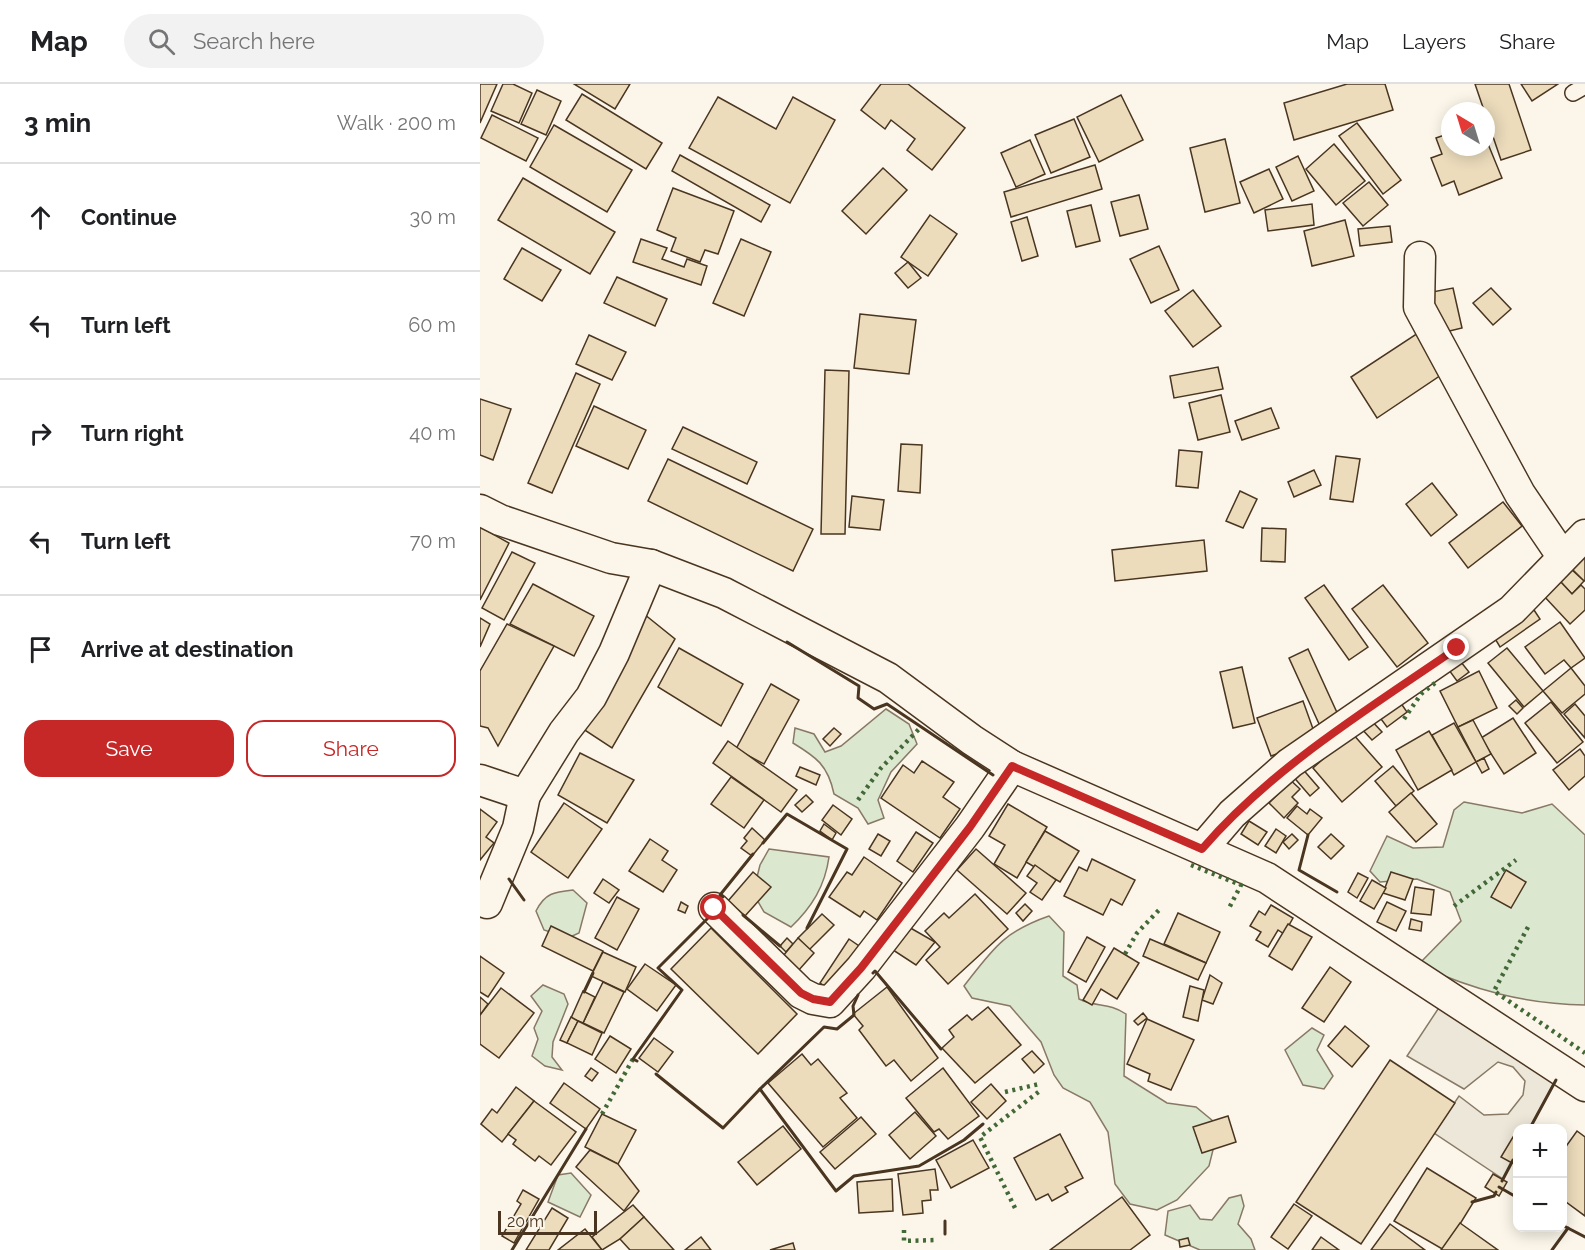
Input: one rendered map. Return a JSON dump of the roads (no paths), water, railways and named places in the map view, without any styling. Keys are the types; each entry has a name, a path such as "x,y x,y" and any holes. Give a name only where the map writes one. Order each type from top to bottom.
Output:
{"street":[{"path":"1420,257 1419,307 1520,494 1562,556"},
{"path":"480,510 500,520 611,558 651,566 724,592 888,678 972,740 1012,766 1268,878 1585,1086"},
{"path":"1202,849 1232,814 1290,763 1512,610 1562,556 1585,535"},
{"path":"487,903 518,828 525,795 564,732 591,697 614,653 651,566"},
{"path":"714,908 801,993 813,999 830,1002 861,968 970,827 1012,766"},
{"path":"480,780 525,795"}]}
